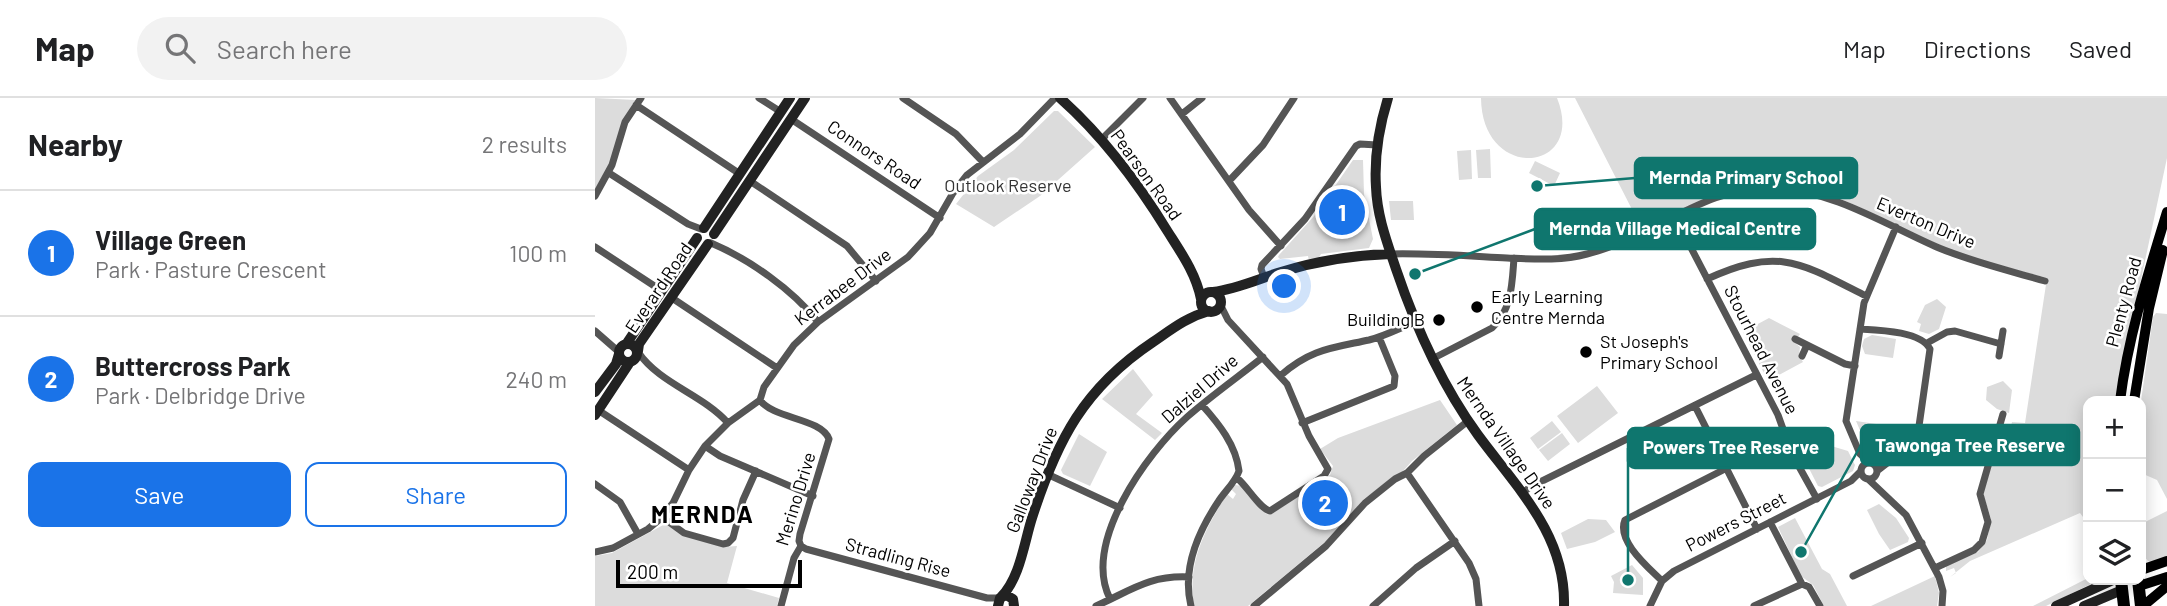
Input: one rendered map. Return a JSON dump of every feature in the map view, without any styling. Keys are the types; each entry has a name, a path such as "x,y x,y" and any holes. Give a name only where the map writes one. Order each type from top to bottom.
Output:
{"highway":[{"path":"2122,585 2124,606"},
{"path":"2138,585 2142,606"}],"main road":[{"name":"Plenty Road","path":"2121,396 2140,301 2167,212"},
{"name":"Plenty Road","path":"2135,396 2149,308 2167,233"},
{"path":"2146,568 2167,561"},
{"path":"2146,581 2167,577"},
{"path":"2142,606 2167,586"}],"street":[{"path":"759,98 781,112"},
{"name":"Everard Road","path":"595,392 790,98"},
{"name":"Everard Road","path":"597,412 639,344 805,98"},
{"path":"903,98 956,134 983,162"},
{"name":"Kerrabee Drive","path":"595,552 613,548 662,517 673,503 689,470 705,446 728,423 760,400 761,392 794,345 818,322 917,248 940,218 959,184 1020,134 1058,98"},
{"name":"Pearson Road","path":"1058,98 1102,138 1141,190 1196,279 1201,300"},
{"path":"1102,138 1143,98"},
{"path":"1170,98 1249,210 1280,246"},
{"path":"1182,114 1202,98"},
{"path":"1229,181 1263,145 1294,98"},
{"name":"Mernda Village Drive","path":"1388,98 1377,145 1377,200 1390,254 1432,359 1468,421 1538,513 1553,542 1562,574 1564,606"},
{"path":"595,197 609,173 625,122 638,102 740,174"},
{"name":"Connors Road","path":"791,119 940,218"},
{"path":"760,143 770,150"},
{"path":"1264,277 1262,265 1314,208 1356,146 1377,145"},
{"path":"609,173 700,232 709,228 712,239 789,291 818,322"},
{"path":"750,181 848,246 876,281"},
{"name":"Everton Drive","path":"1390,254 1555,259 1585,255 1619,244 1718,196 1772,188 1801,191 1830,199 1959,256 2045,281"},
{"name":"Stourhead Avenue","path":"1674,215 1781,423 1795,460 1817,499"},
{"path":"1896,227 1866,296 1846,421 1879,490 1903,511 1935,568 1942,586 1942,606"},
{"path":"595,247 662,291"},
{"path":"1228,320 1204,309 1201,300 1205,294 1233,289 1264,277 1330,260 1390,254"},
{"path":"1432,359 1498,323 1511,294 1514,258"},
{"path":"1707,279 1746,263 1778,261 1807,267 1866,296"},
{"name":"Pearson Road","path":"1196,279 1212,292"},
{"path":"1210,312 1216,310 1233,289"},
{"path":"1212,292 1220,298 1228,320 1263,356 1293,396 1303,423 1328,471 1270,511 1263,508 1237,478"},
{"path":"672,298 777,368"},
{"name":"Galloway Drive","path":"1191,316 1201,300"},
{"name":"Galloway Drive","path":"999,602 1012,583 1047,474 1069,428 1100,385 1127,360 1191,316 1210,312"},
{"path":"1280,376 1295,362 1310,354 1379,337 1415,322"},
{"path":"1860,328 1897,332 1929,346 1951,331 2001,344"},
{"path":"595,331 623,349 625,361 634,356"},
{"path":"1999,356 2003,331"},
{"path":"1303,423 1394,386 1396,379 1379,337"},
{"path":"1795,340 1855,366"},
{"path":"1802,356 1807,345"},
{"path":"623,349 635,346 634,356"},
{"name":"Powers Street","path":"1662,581 1682,567 1888,462 1917,440 1929,346"},
{"path":"634,356 715,411 728,423"},
{"name":"Dalziel Drive","path":"1110,599 1103,582 1102,567 1106,544 1120,508 1151,457 1175,429 1263,356"},
{"path":"1523,495 1532,486 1756,375"},
{"name":"Merino Drive","path":"760,400 765,406 828,435 829,444 800,534 801,545 794,558 781,606"},
{"path":"1191,606 1189,577 1194,552 1216,505 1237,478 1239,471 1230,443 1202,405"},
{"path":"1695,406 1757,529"},
{"path":"597,412 689,470"},
{"path":"1935,568 1974,550 1982,542 1988,522 1980,491 2005,419"},
{"path":"1254,606 1326,546 1365,503 1407,473 1468,421"},
{"path":"705,446 720,456 813,496"},
{"path":"1650,606 1662,581 1632,549 1623,529 1625,520 1727,468"},
{"path":"662,517 684,533 728,543 733,538 743,500 756,471"},
{"path":"1407,473 1473,571 1479,606"},
{"path":"1047,474 1120,508"},
{"path":"595,484 620,502 638,534"},
{"path":"1770,522 1799,584"},
{"path":"1373,606 1416,568 1455,541"},
{"path":"1853,576 1922,543"},
{"name":"Stradling Rise","path":"801,545 806,549 999,602"},
{"path":"1096,606 1150,580 1167,576 1189,577"},
{"name":"Galloway Drive","path":"1012,583 1015,603"},
{"path":"1754,606 1799,584 1809,587 1820,606"},
{"path":"2056,606 2102,585"},
{"path":"2084,606 2122,585"},
{"path":"999,602 1009,596 1015,603"}],"green space":[{"path":"595,98 636,100 608,168 595,190"},
{"path":"1481,98 1557,98 1562,123 1558,142 1546,153 1531,158 1513,155 1498,144 1486,125"},
{"path":"1575,98 2167,98 2167,158 2116,396 2083,396 2083,517 2080,513 1970,561 1956,572 1954,568 1946,571 1946,566 1978,552 1987,540 1991,519 1983,494 2003,426 2011,426 2012,422 2025,423 2047,278 1949,249 1833,196 1785,185 1763,185 1721,194 1641,227"},
{"name":"Outlook Reserve","path":"1054,111 1058,111 1095,147 1040,196 994,227 956,204 978,176 1014,150"},
{"path":"1490,149 1491,178 1478,178 1476,150"},
{"path":"1471,150 1472,179 1459,180 1457,151"},
{"path":"1353,160 1363,160 1364,194 1373,239 1369,248 1321,254 1318,259 1309,261 1308,256 1280,259 1279,255 1315,215"},
{"path":"1535,161 1560,173 1554,186 1529,173"},
{"path":"1389,201 1413,201 1414,220 1391,220"},
{"path":"1712,208 1721,233 1704,242 1702,239 1697,242 1687,223 1688,219"},
{"path":"1937,299 1946,307 1939,329 1929,334 1919,331 1921,324 1917,322 1925,305"},
{"path":"2156,313 2167,314 2167,499 2157,480 2146,475 2146,396 2142,396 2153,317"},
{"path":"1769,318 1800,334 1794,342 1800,347 1799,356 1803,362 1768,381 1743,332"},
{"path":"1872,335 1896,339 1893,358 1865,354 1862,346 1864,339"},
{"path":"1133,369 1153,395 1136,414 1162,433 1155,440 1102,399"},
{"path":"2003,381 2012,390 2009,413 1997,409 1986,400 1987,387"},
{"path":"1597,386 1618,413 1578,443 1557,416"},
{"path":"1440,400 1457,425 1404,470 1364,499 1332,536 1248,606 1194,606 1193,575 1200,547 1227,494 1233,499 1236,494 1231,489 1234,485 1245,489 1264,513 1270,515 1330,475 1333,466 1320,449 1338,438"},
{"path":"1552,421 1561,432 1538,449 1530,438"},
{"path":"1856,421 1883,425 1898,446 1878,458 1871,456"},
{"path":"1562,433 1570,444 1548,461 1539,450"},
{"path":"1079,434 1107,452 1090,486 1063,474 1061,470"},
{"path":"1818,442 1848,451 1855,465 1853,471 1822,487 1818,486 1796,443"},
{"path":"1879,504 1896,518 1909,538 1908,542 1890,550 1867,510"},
{"path":"2167,511 2167,557 2152,562 2146,559 2146,522"},
{"path":"1795,518 1822,569 1830,574 1847,606 1824,606 1813,585 1801,576 1778,527"},
{"path":"1588,519 1606,520 1615,532 1595,542 1567,549 1561,533"},
{"path":"665,524 723,547 737,546 727,583 779,598 777,606 595,606 595,556 612,553"},
{"path":"1632,565 1643,578 1643,595 1613,593 1614,582 1611,576"},
{"path":"1935,576 1939,593 1937,606 1871,606"},
{"path":"2083,581 2083,585 2089,585 2046,606 2033,606"}],"place":[{"name":"Mernda Primary School","path":"1537,186"},
{"name":"Village Green","path":"1342,212"},
{"name":"Mernda Village Medical Centre","path":"1415,274"},
{"name":"Early Learning Centre Mernda","path":"1477,307"},
{"name":"Building B","path":"1439,320"},
{"name":"St Joseph's Primary School","path":"1586,352"},
{"name":"Buttercross Park","path":"1325,503"},
{"name":"Tawonga Tree Reserve","path":"1801,552"},
{"name":"Powers Tree Reserve","path":"1628,580"}],"district":[{"name":"MERNDA","path":"703,515"}]}
